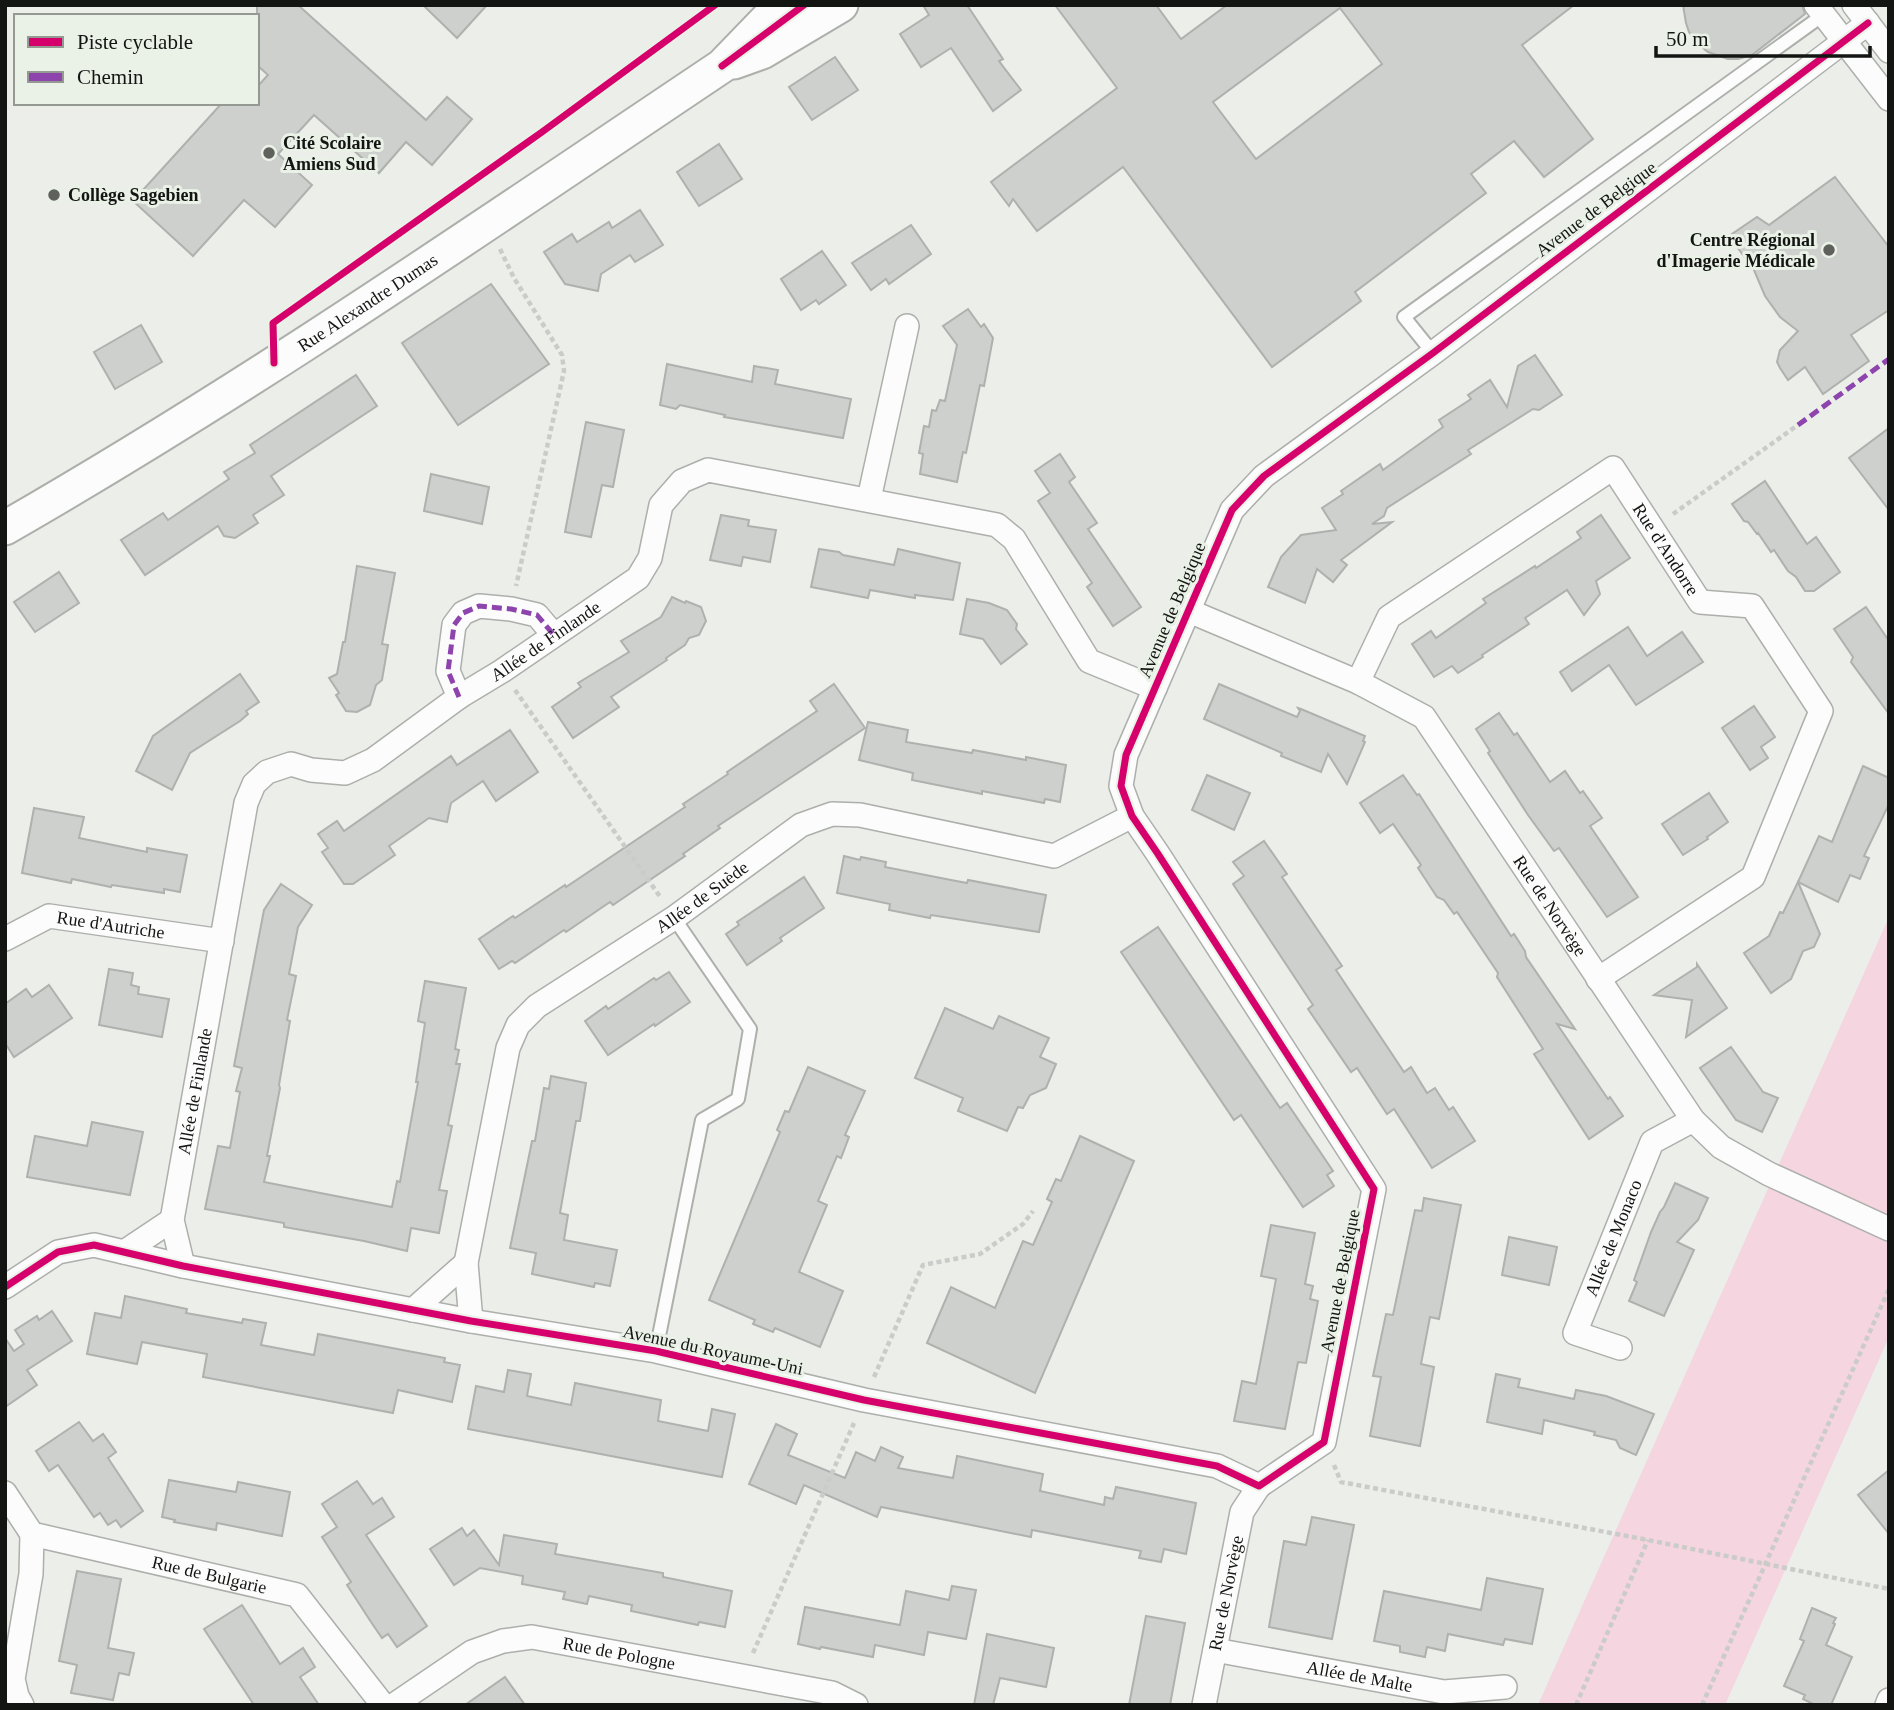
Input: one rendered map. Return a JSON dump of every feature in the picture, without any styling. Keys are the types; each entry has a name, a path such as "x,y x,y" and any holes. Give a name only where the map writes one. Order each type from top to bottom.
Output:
{"street":[{"name":"Rue Alexandre Dumas","path":"5,528 93,477 274,363 722,66 782,5"},
{"name":"Rue Alexandre Dumas","path":"722,66 762,52 841,5"},
{"path":"1820,10 1889,99"},
{"path":"1861,14 1889,51"},
{"name":"Avenue de Belgique","path":"1324,1442 1374,1189 1132,816 1121,786 1126,755 1233,510 1264,476 1433,353 1844,41 1861,14"},
{"path":"869,499 907,326"},
{"name":"Rue d'Andorre","path":"1359,682 1389,617 1613,468 1700,602 1752,606 1821,711 1753,877 1598,979"},
{"name":"Allée de Finlande","path":"183,1266 172,1220 246,803 254,784 267,772 291,764 311,770 345,773 373,760 459,697 502,671 638,578 650,558 661,505 682,481 708,470 997,525 1014,540 1089,661 1155,688"},
{"path":"459,697 448,671 454,625 463,613 479,606 537,615 553,634"},
{"name":"Rue de Norvège","path":"1188,611 1359,682 1424,717 1693,1120 1721,1147 1733,1154 1769,1174 1889,1229"},
{"name":"Allée de Suède","path":"471,1321 466,1264 508,1048 519,1025 537,1006 674,918 801,825 832,814 860,815 1054,856 1132,816"},
{"name":"Rue d'Autriche","path":"5,939 49,916 222,941"},
{"name":"Allée de Monaco","path":"1620,1348 1575,1333 1652,1142 1693,1120"},
{"path":"124,1252 172,1220"},
{"name":"Avenue du Royaume-Uni","path":"5,1287 58,1252 94,1245 183,1266 413,1310 656,1352 864,1399 1217,1466 1259,1486"},
{"path":"413,1310 466,1264"},
{"path":"1259,1486 1324,1442"},
{"name":"Rue de Norvège","path":"1203,1705 1242,1512 1259,1486"},
{"path":"5,1493 32,1534 31,1574 13,1679 22,1705"},
{"name":"Rue de Bulgarie","path":"32,1534 298,1595 383,1705"},
{"name":"Rue de Pologne","path":"394,1705 472,1652 503,1641 532,1637 832,1693 856,1705"},
{"name":"Allée de Malte","path":"1215,1650 1444,1692 1505,1688"}],"lane":[{"path":"722,66 804,5"},
{"path":"1433,353 1404,317 1820,10"},
{"path":"656,1352 702,1121 738,1099 750,1029 674,918"}],"path":[{"path":"487,223 514,278 562,355 564,371 511,609"},
{"path":"1652,529 1798,425"},
{"path":"502,671 674,918"},
{"path":"743,1676 923,1265 980,1254 1023,1224 1033,1211"},
{"path":"1702,1705 1889,1289"},
{"path":"1324,1442 1341,1482 1889,1589"},
{"path":"1576,1705 1648,1540"}],"shaded area":[{"path":"1889,917 1889,1337 1725,1705 1538,1705"}],"building":[{"path":"257,5 298,5 426,120 447,97 472,119 432,165 406,142 379,173 314,115 278,154 312,185 275,227 244,200 193,256 133,201 220,105 259,105 259,85 268,75 259,67"},
{"path":"423,5 487,5 457,38"},
{"path":"923,5 967,5 1003,59 999,61 1021,90 993,111 951,48 921,67 900,34 929,15"},
{"path":"1055,5 1156,5 1181,39 1227,5 1574,5 1522,45 1593,139 1544,177 1514,141 1471,174 1486,193 1355,292 1361,301 1272,367 1123,167 1037,231 1013,199 1009,206 991,182 1117,88","holes":["1340,8 1382,64 1256,159 1213,102"]},
{"path":"1683,5 1802,5 1805,14 1752,55 1728,59 1708,52 1699,45 1689,32"},
{"path":"835,57 858,90 812,120 789,87"},
{"path":"719,144 742,179 699,206 677,172"},
{"path":"1835,177 1889,247 1889,310 1851,335 1869,361 1823,394 1805,367 1788,380 1780,368 1777,362 1780,350 1798,331 1780,317 1765,296 1754,270 1729,236 1757,217 1769,225"},
{"path":"640,210 663,245 635,262 630,255 601,274 598,291 565,284 544,252 572,234 577,242 609,222 612,228"},
{"path":"911,225 931,254 889,284 886,279 871,290 852,263"},
{"path":"822,251 846,285 819,304 816,300 801,310 781,279"},
{"path":"491,284 549,364 458,425 402,343"},
{"path":"968,309 981,327 984,324 993,338 984,386 980,385 957,482 920,474 923,454 919,453 924,426 929,427 932,410 936,411 940,400 945,401 957,345 943,326"},
{"path":"141,325 162,362 115,389 94,352"},
{"path":"1535,355 1562,395 1539,410 1533,409 1468,450 1471,454 1387,508 1384,516 1372,524 1392,522 1341,560 1347,565 1333,582 1317,569 1305,603 1268,587 1281,557 1301,535 1336,530 1322,508 1343,494 1341,491 1380,464 1383,470 1443,427 1439,420 1471,399 1468,395 1490,380 1507,407 1518,366"},
{"path":"667,364 752,382 754,366 778,370 775,384 851,399 843,438 724,417 725,415 680,405 676,409 660,405"},
{"path":"356,375 377,406 271,476 284,495 253,515 258,523 235,538 224,536 218,526 145,575 121,540 163,513 168,520 229,479 224,472 255,453 250,445"},
{"path":"586,422 624,430 613,487 602,485 591,537 565,532"},
{"path":"1889,428 1889,510 1849,458"},
{"path":"1060,454 1075,477 1069,482 1097,523 1088,529 1141,607 1113,626 1087,587 1092,583 1038,501 1050,493 1035,471"},
{"path":"431,474 489,487 482,524 424,511"},
{"path":"1765,481 1807,544 1816,537 1840,572 1814,591 1805,591 1774,550 1771,552 1732,504"},
{"path":"721,515 749,520 748,526 776,530 770,562 743,557 741,566 710,560"},
{"path":"1601,515 1630,558 1596,581 1600,594 1584,615 1567,590 1525,618 1529,624 1482,655 1483,657 1458,673 1452,666 1434,677 1412,644 1431,631 1436,638 1486,603 1483,599 1581,538 1577,532"},
{"path":"819,549 894,565 898,549 960,563 953,600 915,595 915,598 870,590 868,598 811,587"},
{"path":"357,566 395,573 382,644 388,645 382,680 376,685 370,705 357,712 346,711 329,678 337,674 345,642"},
{"path":"59,572 79,603 35,632 14,602"},
{"path":"672,597 701,607 706,621 699,635 689,638 685,645 666,658 667,660 611,697 619,707 573,738 552,707 581,687 578,683 629,652 621,641 661,617"},
{"path":"967,599 1007,610 1027,644 1001,664 983,639 960,634"},
{"path":"1866,607 1889,641 1889,714 1851,662 1853,657 1834,629"},
{"path":"1628,627 1647,656 1682,632 1703,662 1636,705 1609,665 1572,691 1560,672"},
{"path":"240,674 259,702 246,711 248,714 240,721 190,753 172,790 136,771 153,736"},
{"path":"834,684 865,728 718,826 720,828 683,854 685,856 613,905 610,902 515,963 512,961 499,969 479,939 513,916 515,918 565,885 566,887 685,807 683,804 728,774 727,772 817,711 810,701"},
{"path":"1219,684 1297,717 1300,711 1298,708 1365,736 1365,742 1347,784 1328,754 1321,772 1204,719"},
{"path":"1754,706 1775,737 1761,747 1768,758 1750,770 1722,728"},
{"path":"1499,713 1514,735 1517,733 1550,782 1565,771 1602,818 1590,826 1638,897 1607,917 1559,848 1554,851 1488,753 1490,751 1476,729"},
{"path":"868,722 908,730 906,742 1026,760 1026,757 1066,765 1060,802 1045,799 1044,803 982,791 982,794 912,780 913,773 859,760"},
{"path":"510,730 538,772 496,801 483,781 451,803 447,822 429,818 389,846 395,855 353,884 344,884 322,852 328,848 318,834 337,821 344,831 451,756 457,765"},
{"path":"1863,766 1889,778 1889,804 1864,856 1869,858 1860,879 1850,875 1838,902 1798,882 1819,836 1832,842"},
{"path":"1207,775 1250,793 1234,830 1192,810"},
{"path":"1403,775 1417,795 1419,794 1511,936 1514,934 1525,951 1526,957 1575,1029 1557,1024 1608,1099 1610,1097 1623,1116 1589,1139 1534,1054 1543,1049 1497,977 1498,973 1457,912 1454,914 1444,900 1437,897 1418,868 1421,865 1393,824 1380,833 1360,803"},
{"path":"1709,793 1728,822 1683,855 1662,824"},
{"path":"34,808 84,817 79,838 147,852 147,848 187,855 180,892 164,889 164,893 111,887 72,879 71,883 22,873"},
{"path":"1264,841 1287,874 1282,877 1342,966 1336,970 1404,1072 1411,1067 1427,1093 1435,1088 1449,1110 1453,1107 1475,1141 1432,1168 1394,1109 1387,1114 1357,1068 1351,1072 1308,1009 1313,1005 1233,884 1244,876 1233,862"},
{"path":"844,856 886,862 885,867 951,880 967,883 968,880 1046,895 1039,932 931,915 930,918 889,910 890,904 837,893"},
{"path":"804,877 824,908 747,965 726,934 739,925 737,922"},
{"path":"1798,882 1820,934 1814,947 1803,951 1791,979 1771,993 1744,953 1769,936"},
{"path":"281,884 312,905 298,927 289,974 296,976 287,1020 290,1021 264,1182 392,1207 397,1181 400,1182 418,1082 425,1023 418,1021 425,981 466,988 455,1049 459,1050 456,1064 460,1064 448,1125 452,1126 439,1190 447,1191 439,1233 411,1228 407,1251 284,1227 284,1223 205,1209 218,1146 230,1148 240,1092 236,1091 242,1068 234,1066 264,910"},
{"path":"1158,927 1280,1108 1287,1103 1333,1171 1327,1175 1334,1186 1303,1207 1241,1115 1234,1120 1121,952"},
{"path":"1697,964 1727,1008 1686,1037 1692,1000 1654,995 1697,967"},
{"path":"109,969 133,973 131,985 139,987 138,994 169,999 162,1037 99,1025"},
{"path":"669,972 690,1002 608,1055 585,1021 654,978 656,980"},
{"path":"49,985 72,1018 14,1057 5,1043 5,1004 26,989 32,997"},
{"path":"945,1008 993,1029 999,1016 1049,1038 1040,1057 1056,1064 1046,1088 1030,1095 1023,1108 1018,1107 1007,1131 958,1111 963,1098 915,1078"},
{"path":"1731,1047 1763,1092 1778,1098 1762,1132 1736,1120 1700,1068"},
{"path":"808,1067 865,1091 845,1135 849,1137 841,1158 837,1156 818,1201 827,1205 799,1272 843,1291 820,1347 775,1328 773,1332 753,1324 755,1320 709,1300 780,1132 777,1130 785,1111 789,1112"},
{"path":"551,1076 586,1083 580,1121 576,1121 560,1213 568,1215 564,1240 617,1250 610,1286 595,1283 594,1287 532,1274 536,1253 510,1248 532,1141 535,1141 544,1088 549,1089"},
{"path":"92,1122 143,1132 130,1195 27,1177 35,1136 87,1146"},
{"path":"1080,1136 1134,1161 1035,1393 927,1343 951,1287 995,1308 1023,1241 1033,1245 1052,1202 1047,1199 1056,1179 1061,1181"},
{"path":"1675,1183 1708,1198 1698,1220 1677,1242 1694,1250 1664,1316 1629,1301 1651,1232"},
{"path":"1424,1198 1461,1205 1439,1319 1430,1317 1421,1364 1434,1367 1420,1446 1370,1436 1381,1377 1373,1376 1386,1314 1393,1315 1415,1210 1422,1211"},
{"path":"1271,1225 1315,1233 1305,1284 1313,1286 1310,1299 1318,1301 1306,1363 1298,1362 1285,1429 1234,1421 1242,1381 1256,1384 1269,1317 1276,1279 1261,1276"},
{"path":"1509,1237 1557,1247 1549,1285 1502,1275"},
{"path":"125,1296 187,1309 186,1313 242,1323 243,1319 266,1323 261,1345 314,1355 318,1334 445,1358 444,1362 460,1365 452,1402 398,1390 393,1413 203,1377 207,1354 142,1342 137,1364 87,1354 95,1313 121,1318"},
{"path":"52,1311 72,1341 27,1370 37,1385 5,1407 5,1338 14,1351 24,1344 15,1330 37,1316 39,1320"},
{"path":"508,1370 531,1374 527,1396 571,1405 575,1383 661,1400 658,1421 708,1431 712,1409 735,1414 722,1477 468,1429 476,1386 504,1392"},
{"path":"1496,1374 1520,1379 1518,1387 1574,1399 1576,1390 1606,1396 1654,1414 1636,1455 1620,1448 1616,1440 1594,1435 1595,1432 1544,1420 1542,1434 1487,1422"},
{"path":"79,1422 93,1441 103,1434 116,1452 108,1458 143,1511 121,1527 116,1520 108,1525 100,1513 94,1517 58,1465 49,1471 36,1451"},
{"path":"776,1424 797,1434 788,1455 845,1478 856,1452 875,1461 881,1447 903,1457 898,1468 953,1478 957,1456 1043,1474 1040,1491 1104,1505 1105,1497 1113,1499 1116,1487 1196,1503 1186,1554 1164,1549 1161,1562 1139,1558 1141,1551 1032,1530 1031,1537 881,1507 877,1517 804,1485 796,1504 749,1484"},
{"path":"1889,1470 1889,1534 1858,1495"},
{"path":"169,1480 236,1492 238,1482 290,1492 282,1536 217,1523 216,1530 162,1517"},
{"path":"357,1481 373,1504 382,1498 394,1517 366,1535 427,1626 397,1647 388,1634 382,1638 371,1622 347,1585 351,1582 322,1537 337,1527 322,1504"},
{"path":"1312,1517 1354,1525 1332,1639 1269,1627 1284,1541 1306,1545"},
{"path":"462,1528 467,1536 474,1530 499,1565 504,1535 557,1544 555,1554 663,1573 663,1577 732,1591 725,1627 699,1622 698,1625 631,1611 632,1605 589,1596 587,1604 563,1599 565,1592 522,1584 523,1576 480,1568 454,1585 430,1549"},
{"path":"77,1571 121,1579 108,1648 134,1653 129,1675 119,1673 113,1700 71,1693 77,1665 59,1661"},
{"path":"1487,1578 1543,1589 1532,1644 1505,1639 1503,1645 1448,1634 1445,1651 1427,1647 1425,1657 1400,1652 1400,1646 1374,1641 1384,1591 1481,1610"},
{"path":"952,1586 976,1590 966,1639 928,1632 924,1655 875,1645 873,1657 798,1644 805,1607 900,1625 906,1591 949,1600"},
{"path":"242,1605 280,1664 303,1648 315,1667 300,1677 319,1705 254,1705 204,1629"},
{"path":"1812,1608 1836,1618 1826,1645 1852,1657 1831,1705 1815,1705 1803,1699 1805,1695 1784,1686 1804,1641 1800,1639"},
{"path":"1146,1616 1185,1623 1170,1705 1129,1705"},
{"path":"987,1634 1054,1648 1046,1687 1000,1678 993,1705 974,1705"},
{"path":"505,1677 525,1705 465,1705"}],"marked path":[{"path":"1798,425 1889,359"},
{"path":"459,697 448,671 454,625 463,613 479,606 537,615 553,634"}],"cycle path":[{"path":"274,363 273,323 715,5"},
{"path":"722,66 804,5"},
{"path":"5,1287 58,1252 94,1245 183,1266 471,1321 656,1351 864,1400 1217,1466 1259,1486 1324,1442 1374,1189 1132,816 1121,786 1126,755 1232,510 1264,476 1433,353 1868,23"}],"place":[{"name":"Cité Scolaire Amiens Sud","path":"269,153"},
{"name":"Collège Sagebien","path":"54,195"},
{"name":"Centre Régional d'Imagerie Médicale","path":"1829,250"}]}
